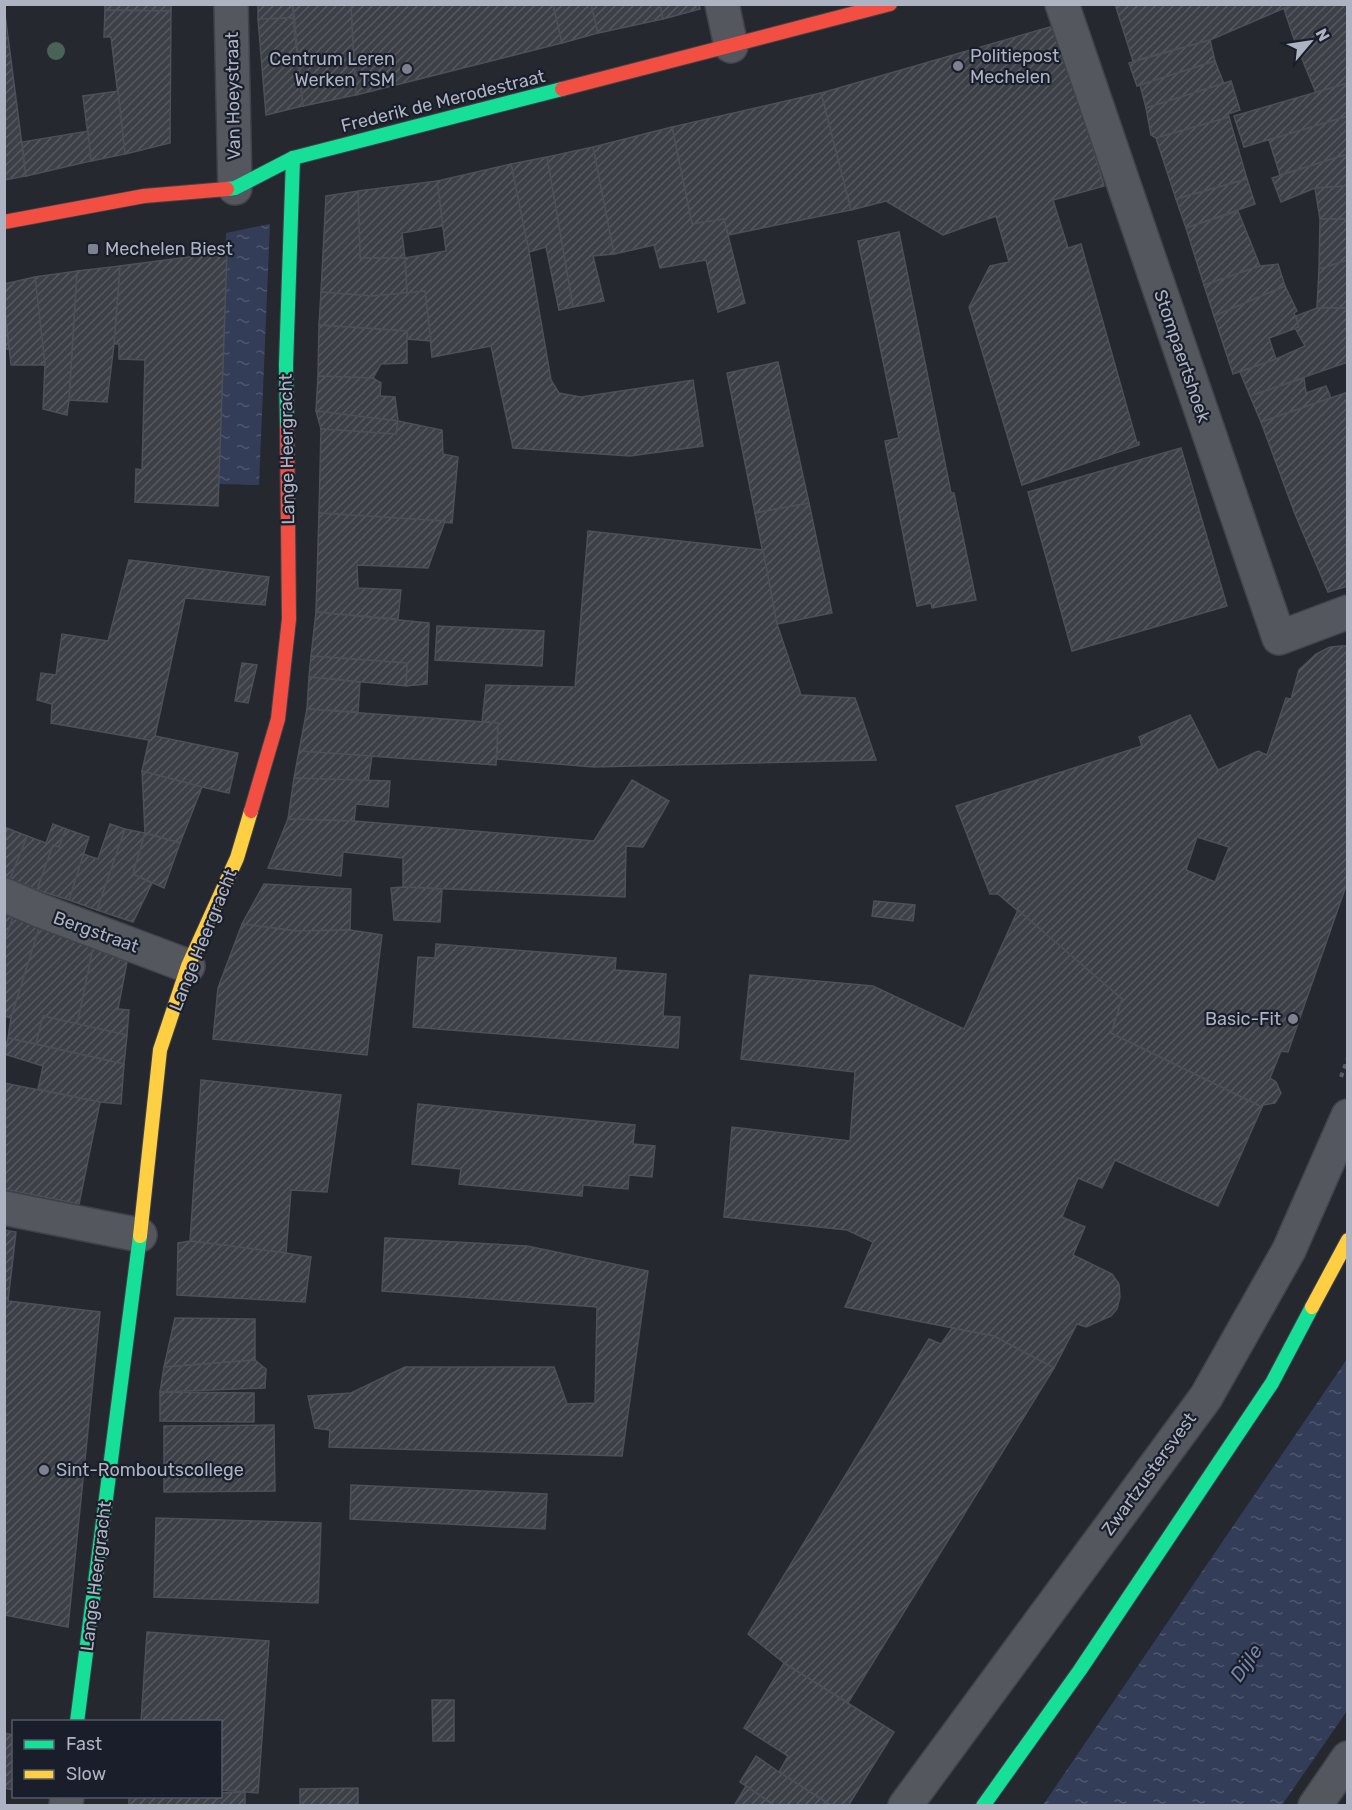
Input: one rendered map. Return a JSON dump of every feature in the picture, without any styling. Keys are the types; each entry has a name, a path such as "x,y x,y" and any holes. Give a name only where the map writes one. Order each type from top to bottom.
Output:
{"street":[{"name":"Van Hoeystraat","path":"231,4 235,188"},
{"path":"722,4 730,46"},
{"name":"Frederik de Merodestraat","path":"4,222 144,196 235,188 292,158 890,4"},
{"name":"Stompaertshoek","path":"1062,4 1279,638 1347,612"},
{"name":"Lange Heergracht","path":"77,1720 140,1235 160,1050 188,966 237,858 278,719 290,619 286,365 292,158"},
{"name":"Bergstraat","path":"4,895 188,966"},
{"name":"Zwartzustersvest","path":"905,1806 1206,1397 1289,1250 1347,1116"},
{"path":"4,1208 140,1235"},
{"path":"983,1806 1080,1670 1272,1383 1347,1240"},
{"path":"1315,1806 1347,1758"}],"water":[{"path":"270,224 259,485 219,484 226,233"},
{"name":"Dijle","path":"1347,1359 1347,1711 1282,1805 1043,1805"}],"building":[{"path":"105,4 171,4 171,11 105,10"},
{"path":"258,4 293,4 293,18 258,19"},
{"path":"293,4 351,4 356,95 303,106"},
{"name":"Centrum Leren Werken TSM","path":"351,4 553,4 562,43 356,95"},
{"path":"553,4 591,4 598,33 562,43"},
{"path":"591,4 660,4 663,19 598,33"},
{"path":"660,4 699,4 700,9 663,19"},
{"path":"1115,4 1294,4 1210,40 1133,61"},
{"path":"1294,4 1348,4 1348,83 1316,93 1284,9"},
{"path":"4,6 26,176 4,180"},
{"path":"105,10 171,11 170,143 125,154 111,37 104,37"},
{"path":"293,18 303,106 266,115 258,19"},
{"path":"1057,25 1104,186 1053,200 1068,248 1081,244 1139,445 1022,485 969,307 990,266 1009,262 996,216 943,235 886,201 851,210 821,93"},
{"path":"1210,40 1215,61 1137,86 1129,63"},
{"path":"1215,61 1224,84 1146,108 1140,85"},
{"path":"1231,81 1240,110 1228,114 1229,117 1156,138 1151,135 1146,108"},
{"path":"1348,83 1348,116 1244,147 1234,116"},
{"path":"118,91 125,154 91,161 83,96"},
{"path":"821,93 851,210 728,235 724,219 692,224 672,127"},
{"path":"1348,116 1348,154 1280,175 1269,140"},
{"path":"1229,117 1247,179 1176,199 1156,138"},
{"path":"672,127 692,224 724,219 745,303 718,312 706,260 660,268 654,245 614,254 593,147"},
{"path":"88,131 91,161 26,176 22,142"},
{"path":"593,147 614,254 593,256 604,301 573,307 547,157"},
{"path":"1348,154 1348,186 1315,188 1281,202 1272,178"},
{"path":"547,157 573,307 559,310 546,247 529,252 511,164"},
{"path":"511,164 551,380 559,393 581,397 693,380 703,446 630,456 513,448 491,346 432,357 425,291 407,293 405,258 446,251 437,181"},
{"path":"1247,179 1255,204 1186,228 1176,199"},
{"path":"437,181 443,226 402,233 405,258 360,258 358,191"},
{"path":"1348,186 1348,219 1320,219 1315,188"},
{"path":"358,191 360,258 405,258 407,293 372,296 321,292 326,196"},
{"path":"1238,211 1260,266 1204,285 1186,228"},
{"path":"1320,219 1348,219 1348,260 1319,269"},
{"path":"899,232 951,493 954,493 976,600 932,608 931,603 917,606 885,441 899,438 858,241"},
{"path":"227,252 218,506 135,502 136,469 142,470 145,360 119,359 119,344 114,344 120,266"},
{"path":"1348,260 1348,308 1317,308 1319,269"},
{"path":"1278,264 1285,286 1214,316 1204,285 1260,266"},
{"path":"120,266 107,402 69,400 77,271"},
{"path":"77,271 67,415 43,409 45,365 35,277"},
{"path":"35,277 45,365 11,365 4,284"},
{"path":"1285,286 1297,311 1294,313 1299,327 1269,338 1276,359 1233,374 1214,316"},
{"path":"425,291 431,341 407,339 407,331 319,325 321,292 372,296"},
{"path":"4,302 9,349 4,349"},
{"path":"1317,308 1348,308 1348,362 1250,396 1240,372 1305,346 1295,328 1299,327 1296,316"},
{"path":"319,325 407,331 407,363 381,364 373,378 318,376"},
{"path":"778,362 809,503 755,513 727,373"},
{"path":"318,376 373,378 381,383 380,396 395,397 398,421 316,411"},
{"path":"1304,378 1306,393 1326,386 1331,398 1261,422 1250,396"},
{"path":"1348,392 1348,586 1328,592 1295,514 1261,422"},
{"path":"316,411 398,421 396,434 321,429"},
{"path":"398,421 442,430 443,454 458,457 452,523 319,513 321,429 396,434"},
{"path":"1181,448 1227,606 1072,651 1028,492"},
{"path":"809,503 832,613 777,624 755,513"},
{"path":"319,513 445,521 428,568 357,565 358,588 401,590 398,619 316,612"},
{"path":"588,531 763,550 777,624 801,695 855,698 876,760 594,767 497,759 498,723 482,722 486,685 575,687"},
{"path":"129,560 269,577 265,605 185,598 155,736 238,753 229,793 142,771 149,740 51,723 52,704 37,700 41,673 56,675 62,634 108,641"},
{"path":"316,612 429,623 427,684 406,686 407,663 311,656"},
{"path":"437,626 544,631 542,666 435,660"},
{"path":"1348,646 1348,880 1288,1052 1281,1051 1270,1078 1276,1082 1281,1093 1275,1103 1262,1107 1111,1033 1122,999 998,894 990,894 956,806 1142,746 1139,737 1190,715 1218,770 1258,751 1267,755 1286,698 1291,699 1299,670 1316,654 1330,647","holes":["1197,837 1229,847 1215,882 1186,870"]},
{"path":"311,656 407,663 406,686 309,677"},
{"path":"242,663 257,665 248,703 235,701"},
{"path":"309,677 360,682 358,712 307,709"},
{"path":"307,709 498,723 496,765 299,751"},
{"path":"299,751 372,756 368,782 294,778"},
{"path":"142,771 202,787 180,843 145,833"},
{"path":"294,778 390,781 388,807 356,804 354,821 288,819"},
{"path":"632,780 669,801 643,847 626,846 625,897 403,887 403,858 343,852 341,876 268,868 288,819 354,821 594,841"},
{"path":"53,824 66,829 59,847 53,845 37,890 10,879 27,836 46,843"},
{"path":"110,824 125,829 97,910 69,900 83,854 98,859"},
{"path":"4,827 27,836 10,879 4,877"},
{"path":"66,829 89,837 69,900 37,890 53,845 59,847"},
{"path":"125,829 145,833 133,874 152,883 133,922 97,910"},
{"path":"145,833 180,843 164,888 133,874"},
{"path":"264,884 351,889 350,930 296,931 242,924"},
{"path":"391,888 442,889 440,922 394,920"},
{"path":"874,901 915,905 913,921 872,916"},
{"path":"1018,910 1122,999 1111,1033 1262,1107 1218,1206 1115,1160 1102,1188 1078,1178 1062,1217 1085,1227 1073,1255 1112,1274 1119,1284 1120,1297 1117,1309 1111,1316 1086,1327 1077,1324 1054,1368 994,1336 845,1307 873,1242 847,1230 724,1217 732,1127 850,1141 855,1072 741,1059 750,975 873,986 964,1029"},
{"path":"4,914 13,917 4,943"},
{"path":"13,917 40,925 11,1018 4,1016 4,943"},
{"path":"242,924 296,931 350,930 382,935 367,1055 213,1039 218,988"},
{"path":"40,925 93,948 77,1025 43,1016 36,1044 8,1038 11,1018"},
{"path":"436,944 616,958 615,970 666,974 663,1016 680,1017 678,1048 413,1027 418,957 435,958"},
{"path":"93,948 127,962 118,1009 129,1010 127,1035 77,1025"},
{"path":"43,1016 127,1035 124,1064 36,1044"},
{"path":"8,1038 124,1064 121,1104 38,1089 43,1066 4,1054"},
{"path":"201,1080 341,1095 327,1192 291,1190 286,1253 190,1241"},
{"path":"4,1083 100,1102 79,1204 4,1189"},
{"path":"418,1104 635,1125 633,1144 655,1146 652,1177 629,1175 628,1189 583,1185 582,1196 459,1184 461,1169 412,1164"},
{"name":"Sint-Romboutscollege","path":"4,1230 16,1232 8,1301 100,1312 68,1627 4,1615"},
{"path":"385,1238 527,1246 648,1271 622,1456 329,1447 330,1430 315,1428 308,1396 351,1393 405,1367 554,1367 567,1404 595,1403 597,1307 382,1291"},
{"path":"190,1241 311,1257 305,1302 177,1295 178,1243"},
{"path":"175,1318 255,1319 255,1360 164,1367"},
{"path":"952,1328 994,1336 1054,1368 848,1703 784,1663 748,1634 929,1339 941,1344"},
{"path":"255,1360 266,1369 265,1388 160,1392 164,1367"},
{"path":"160,1392 254,1393 254,1422 160,1421"},
{"path":"274,1425 275,1491 164,1492 164,1426"},
{"path":"351,1485 547,1494 545,1529 350,1519"},
{"path":"156,1518 321,1523 318,1603 154,1597"},
{"path":"147,1632 269,1641 258,1793 222,1790 222,1720 141,1720"},
{"path":"784,1663 894,1732 848,1806 832,1806 779,1772 788,1756 744,1728"},
{"path":"432,1700 454,1700 454,1741 433,1741"},
{"path":"4,1733 12,1735 12,1790 4,1788"},
{"path":"756,1756 832,1806 776,1806 740,1782"},
{"path":"746,1786 775,1806 734,1806"},
{"path":"358,1788 358,1806 300,1806 300,1789"},
{"path":"245,1792 245,1806 129,1806 129,1798 222,1798 222,1793"}],"traffic: fast":[{"path":"227,189 235,188 293,158 562,89"},
{"path":"287,428 286,365 293,158"},
{"path":"77,1720 140,1236"},
{"path":"983,1806 1080,1670 1272,1383 1312,1307"}],"traffic: slow":[{"path":"140,1236 160,1050 188,966 237,858 251,811"},
{"path":"1312,1307 1348,1240"}],"traffic: jam":[{"path":"562,89 890,4"},
{"path":"4,222 144,196 227,189"},
{"path":"251,811 278,719 289,619 287,428"}],"place":[{"name":"Politiepost Mechelen","path":"958,66"},
{"name":"Centrum Leren Werken TSM","path":"407,69"},
{"name":"Mechelen Biest","path":"93,249"},
{"name":"Basic-Fit","path":"1293,1019"},
{"name":"Sint-Romboutscollege","path":"44,1470"}]}
